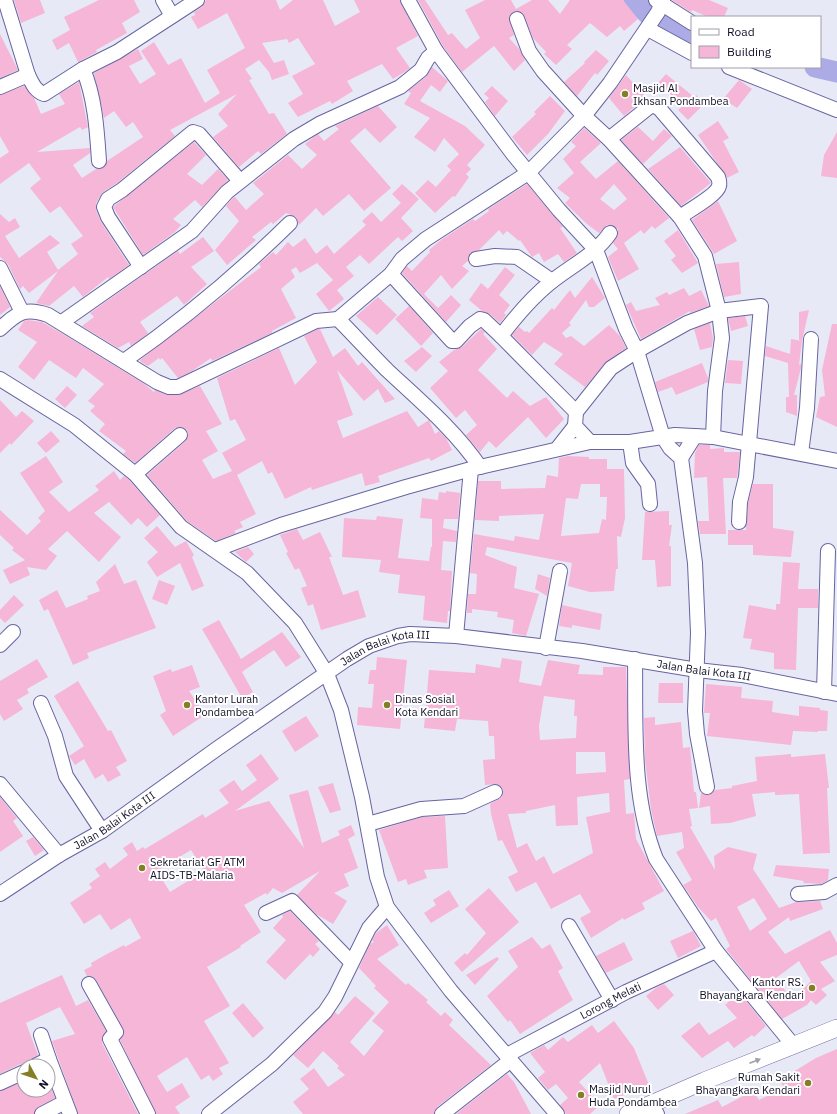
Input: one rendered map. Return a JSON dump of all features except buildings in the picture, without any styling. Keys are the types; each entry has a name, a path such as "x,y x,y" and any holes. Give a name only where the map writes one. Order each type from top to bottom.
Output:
{"street":[{"path":"5,0 28,75 33,86 44,94 83,69 117,52 197,0"},
{"path":"163,0 172,16"},
{"path":"408,0 436,51 528,173 596,250 626,329 637,351 663,437 670,448 681,458 696,563 698,633 695,696 697,734 707,787"},
{"path":"0,329 22,312 33,310 48,314 157,382 169,387 178,387 316,321 338,319 391,274 402,259 426,239 528,173 584,116 610,83 649,27 660,4 691,22"},
{"path":"517,19 534,60 584,116 609,139 680,217 704,256 719,310 722,338 713,437"},
{"path":"649,27 691,52"},
{"path":"62,322 192,231 240,181 294,139 308,130 400,87 421,70 428,58 436,51"},
{"path":"732,68 837,110"},
{"path":"83,69 90,88 98,139 99,161"},
{"path":"0,87 28,75"},
{"path":"609,139 649,107 654,106 659,108 718,177 720,184 719,188 712,194 680,217"},
{"path":"141,267 108,217 104,207 108,199 122,190 193,132 198,134 240,181"},
{"path":"124,361 180,320 208,297 290,223"},
{"path":"501,336 530,300 552,281 596,250 610,232"},
{"path":"476,259 496,256 517,257 552,281"},
{"path":"0,268 22,312"},
{"path":"391,274 452,341 456,340 470,326 480,319 484,320 501,336 576,419 590,442"},
{"path":"557,449 611,368 637,351 687,323 719,310 761,306 739,522"},
{"path":"338,319 426,406 468,451 475,468 456,636"},
{"path":"801,453 807,408 811,338"},
{"path":"0,379 47,410 74,425 135,474 181,527 247,573 273,598 295,623 327,674 341,710 368,824 377,877 387,907 451,991 557,1114"},
{"path":"135,474 180,435"},
{"path":"215,550 231,542 288,523 475,468 590,442 630,442 675,435 713,437 801,453 837,462"},
{"path":"681,458 695,436"},
{"path":"630,442 633,463 648,484 650,504"},
{"path":"828,550 831,693"},
{"path":"546,648 560,571"},
{"path":"0,645 13,632"},
{"name":"Jalan Balai Kota III","path":"0,894 59,855 102,832 224,744 327,674 369,646 385,640 410,634 456,636 510,642 635,659 697,670 742,675 831,693"},
{"path":"635,659 636,758 648,837 656,859 716,950 793,1045"},
{"path":"41,703 55,736 66,776 102,832"},
{"path":"0,784 59,855"},
{"path":"368,824 421,809 464,806 495,792"},
{"path":"798,894 824,892 837,885"},
{"path":"266,913 292,901 351,962"},
{"path":"209,1114 272,1064 325,1012 335,997 369,928 387,907"},
{"path":"569,926 612,1000"},
{"name":"Lorong Melati","path":"442,1114 509,1057 612,1000 716,950"},
{"path":"89,984 116,1032 110,1039 148,1114"},
{"path":"628,1114 654,1109 793,1045 837,1028"},
{"path":"41,1035 49,1058"},
{"path":"0,1084 16,1076"},
{"path":"42,1114 68,1108 56,1077"}],"waterway":[{"path":"634,0 649,15 691,34"},
{"path":"819,68 837,72"}],"place":[{"name":"Masjid Al Ikhsan Pondambea","path":"625,94"},
{"name":"Kantor Lurah Pondambea","path":"187,705"},
{"name":"Dinas Sosial Kota Kendari","path":"387,705"},
{"name":"Sekretariat GF ATM AIDS-TB-Malaria","path":"142,868"},
{"name":"Kantor RS. Bhayangkara Kendari","path":"812,988"},
{"name":"Rumah Sakit Bhayangkara Kendari","path":"808,1083"},
{"name":"Masjid Nurul Huda Pondambea","path":"581,1095"}]}
